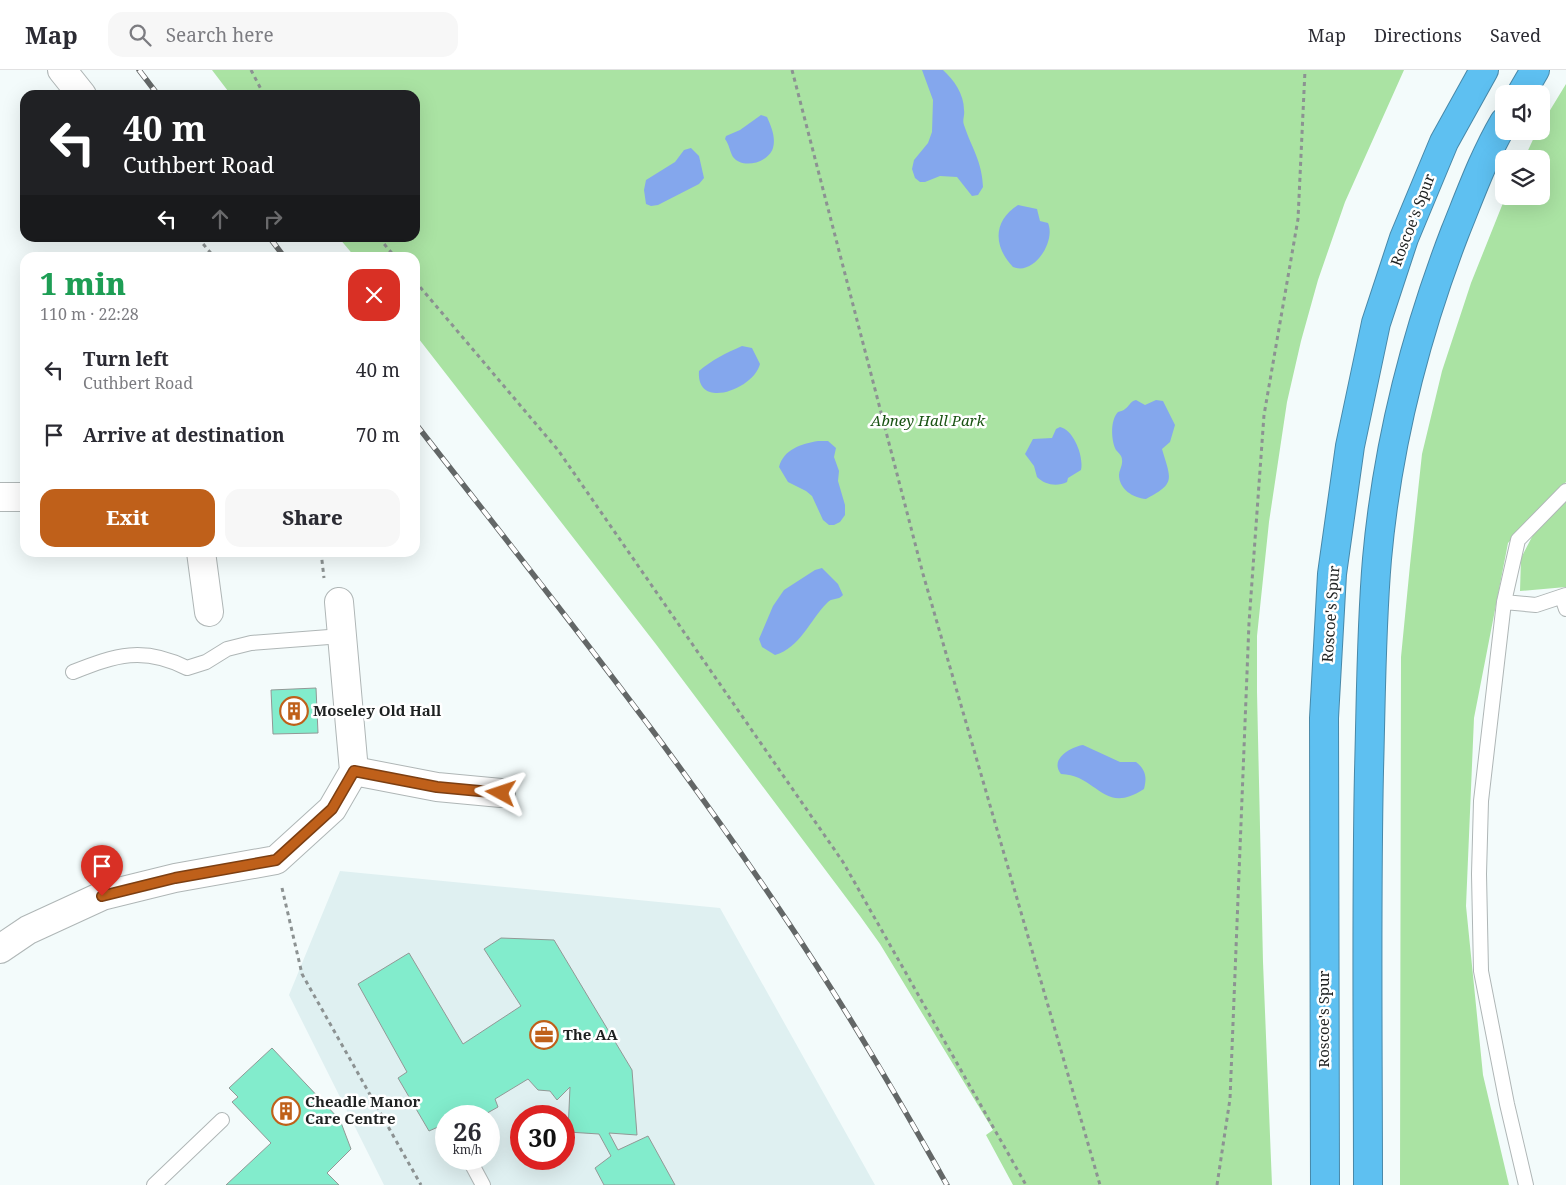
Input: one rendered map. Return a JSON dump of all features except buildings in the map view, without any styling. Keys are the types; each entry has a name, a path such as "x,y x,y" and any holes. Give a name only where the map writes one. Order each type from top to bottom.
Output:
{"highway":[{"name":"Roscoe's Spur","path":"1325,1185 1324,718 1332,574 1350,446 1376,323 1404,238 1444,142 1484,70"},
{"path":"1526,85 1535,70"},
{"path":"1368,1185 1367,862 1377,559 1388,479 1404,395 1439,275 1469,196 1495,140"}],"street":[{"path":"62,70 78,90"},
{"path":"0,497 20,496"},
{"path":"202,557 209,612"},
{"path":"0,949 28,930 102,896 175,878 276,860 332,809 354,771 339,602"},
{"path":"354,771 437,787 501,793"}],"lane":[{"path":"1526,1185 1507,1104 1481,971 1478,874 1481,801 1504,602 1518,540 1566,491"},
{"path":"1504,602 1536,605 1565,600"},
{"path":"73,672 111,657 139,654 167,658 187,668 206,662 227,649 251,643 342,636"},
{"path":"154,1185 222,1120"},
{"path":"475,1170 483,1185"}],"path":[{"path":"251,70 261,90"},
{"path":"792,70 923,574 1100,1185"},
{"path":"1217,1185 1230,1099 1248,623 1264,415 1298,219 1305,70"},
{"path":"201,242 209,252"},
{"path":"382,242 391,252"},
{"path":"420,286 558,450 843,862 1026,1185"},
{"path":"276,860 302,974 421,1185"}],"shaded area":[{"path":"340,871 720,908 875,1185 384,1185 289,995"}],"green space":[{"name":"Abney Hall Park","path":"212,70 1404,70 1345,202 1318,280 1287,402 1269,522 1257,636 1257,692 1263,962 1272,1185 1013,1185 986,1135 993,1130 880,944 655,643 420,340 420,252 351,252 342,242 420,242 420,90 227,90"},
{"path":"1566,84 1566,482 1508,543 1474,718 1466,906 1483,1075 1509,1185 1400,1185 1401,657 1422,454 1442,371 1471,283 1502,205 1550,205 1550,150 1528,150 1533,140 1550,140 1550,110"},
{"path":"1566,500 1566,587 1520,591 1521,558 1534,533"}],"water":[{"path":"922,70 943,70 951,78 960,93 964,104 963,123 979,162 982,178 983,187 978,195 972,196 957,177 940,176 925,182 920,182 915,178 912,169 914,160 928,143 932,132 933,100"},
{"path":"761,115 767,117 773,132 774,144 771,153 755,163 749,164 737,161 732,155 725,139 726,136 740,130"},
{"path":"691,148 699,156 704,178 699,184 658,205 651,206 646,204 644,190 646,180 675,162 684,150"},
{"path":"1018,205 1037,209 1040,221 1048,223 1050,230 1049,239 1041,255 1035,262 1021,268 1013,267 1006,259 999,242 1000,226 1004,218"},
{"path":"742,346 752,348 760,364 756,373 737,388 726,392 715,393 706,390 701,383 699,371 719,357"},
{"path":"1136,400 1145,405 1156,400 1163,401 1175,425 1170,442 1162,449 1168,468 1169,480 1156,494 1146,499 1132,495 1121,485 1119,475 1122,458 1114,446 1112,436 1115,416"},
{"path":"1060,427 1065,429 1074,438 1082,465 1081,470 1068,478 1067,482 1051,484 1037,477 1034,466 1025,454 1033,439 1052,438 1056,429"},
{"path":"818,441 828,441 836,448 834,457 839,471 838,481 845,505 845,515 840,522 834,525 829,525 823,520 812,496 788,482 779,467 781,461 794,448"},
{"path":"822,568 838,584 843,595 827,603 798,640 784,651 775,655 762,647 759,639 773,606 784,590 815,570"},
{"path":"1083,745 1120,762 1136,762 1145,774 1144,789 1130,796 1119,798 1109,796 1074,776 1061,774 1058,769 1058,763 1063,755 1073,748"}],"railway":[{"path":"139,70 154,90"},
{"path":"273,242 280,252"},
{"path":"420,429 623,691 723,828 835,995 947,1185"}],"place":[{"name":"Moseley Old Hall","path":"294,711"},
{"name":"The AA","path":"544,1035"},
{"name":"Cheadle Manor Care Centre","path":"286,1111"}],"route":[{"path":"102,896 175,878 276,860 332,809 354,771 437,787 501,793"}]}
